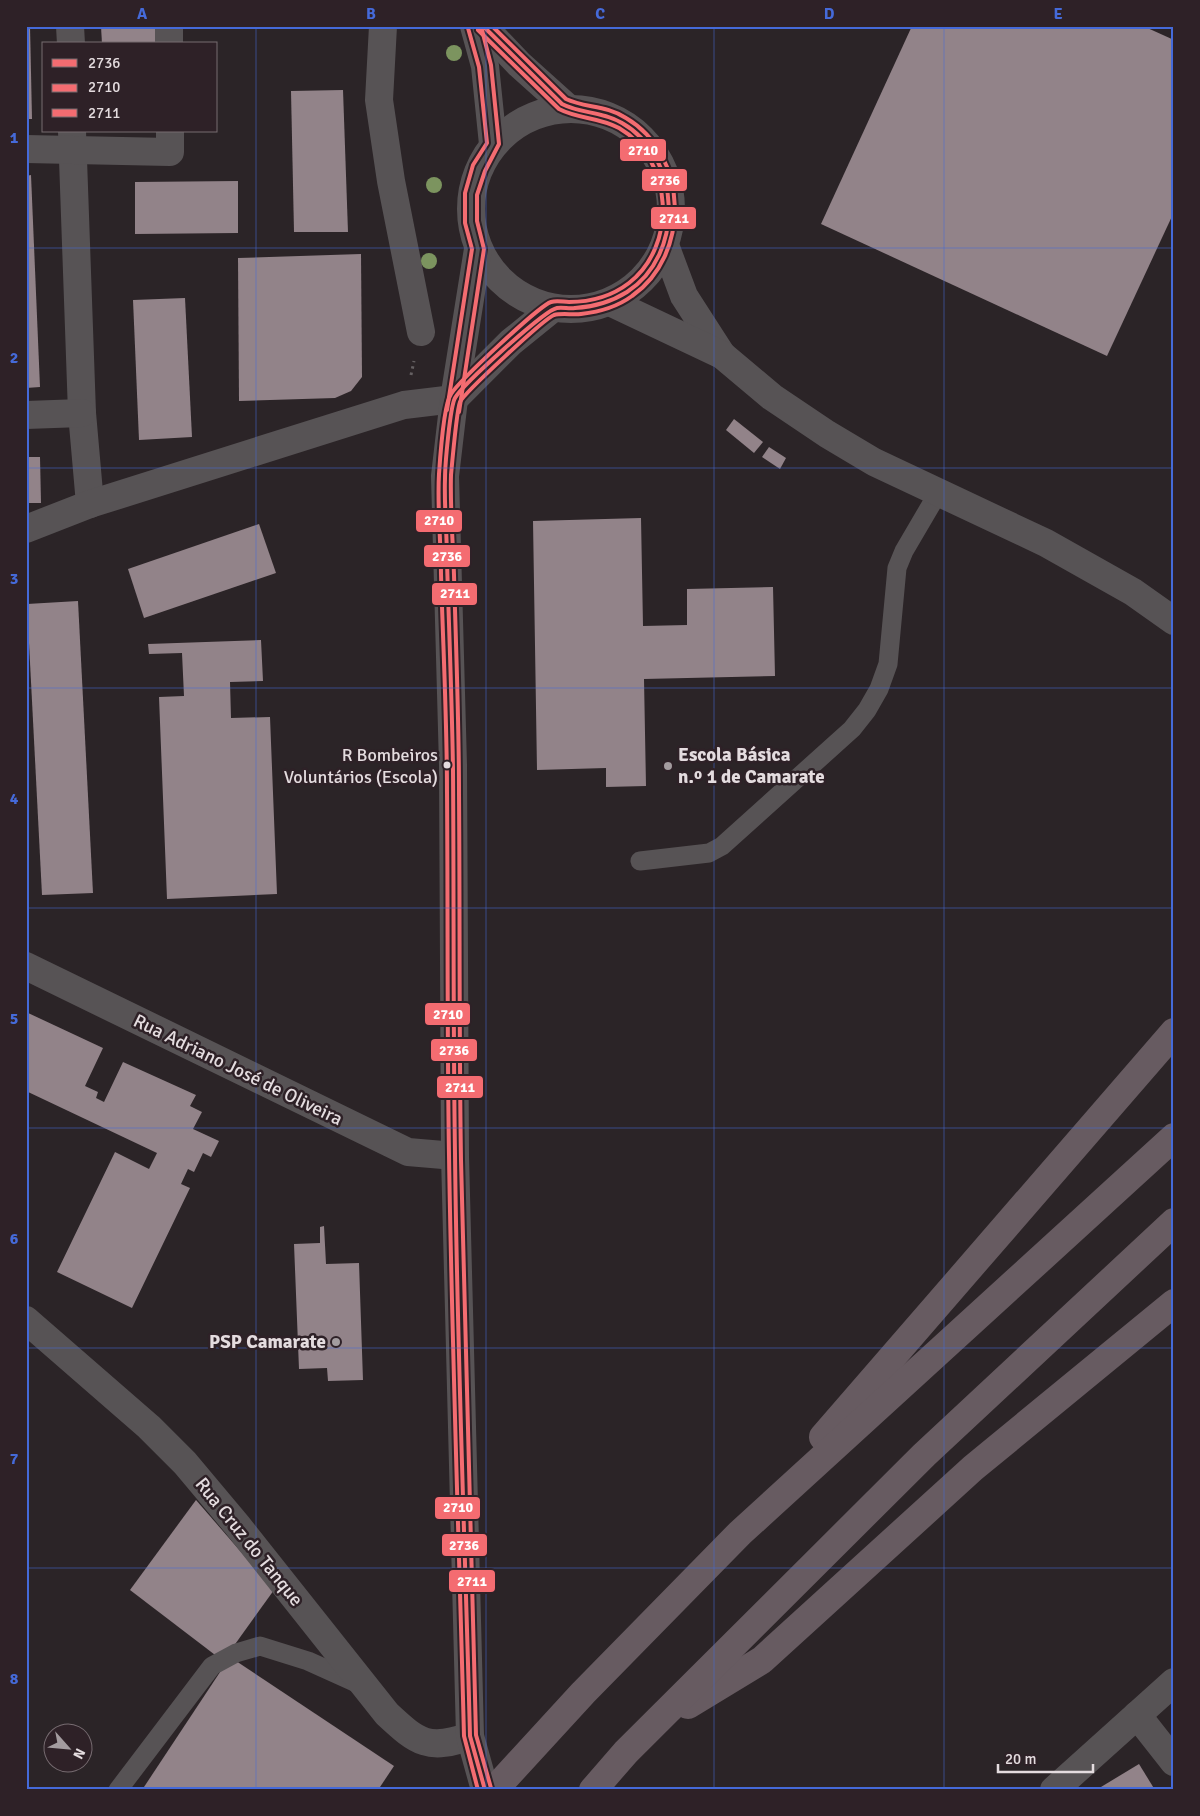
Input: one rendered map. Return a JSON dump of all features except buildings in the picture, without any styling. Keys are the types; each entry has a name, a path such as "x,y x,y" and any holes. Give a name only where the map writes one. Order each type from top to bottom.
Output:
{"highway":[{"path":"740,1533 1174,1032"},
{"path":"494,1790 583,1694 740,1533 1174,1137"},
{"path":"593,1790 626,1752 924,1455 1174,1222"},
{"path":"651,1728 762,1660 973,1468 1174,1304"}],"street":[{"path":"70,26 70,42"},
{"path":"169,26 169,42"},
{"path":"383,26 379,100 391,181 421,332"},
{"path":"474,26 485,66 494,144"},
{"path":"483,26 519,64 568,108"},
{"path":"568,108 601,112 630,127 653,151 667,180 672,213 664,246 651,269 633,288 610,302 592,308 572,310 553,308 522,298 496,277 478,249 470,222 471,194 478,168 494,144 514,125 540,113 568,108"},
{"path":"26,149 72,140 170,152 170,132"},
{"path":"72,140 82,413 90,504"},
{"path":"664,246 684,296 722,356"},
{"path":"478,249 454,399 446,476 453,765 455,1156 470,1736 485,1790"},
{"path":"610,302 722,356 772,397 827,434 874,462 1046,543 1133,592 1174,621"},
{"path":"26,529 90,504 404,405 454,399 511,342 553,308"},
{"path":"26,415 82,413"},
{"name":"Rua Adriano José de Oliveira","path":"26,966 408,1152 455,1156"},
{"name":"Rua Cruz do Tanque","path":"26,1320 149,1427 185,1463 237,1525 387,1714 406,1732 427,1743 448,1744 470,1736"},
{"path":"1054,1790 1174,1682"},
{"path":"1137,1715 1174,1762"}],"lane":[{"path":"640,861 709,853 722,846 852,729 879,689 888,664 892,639 893,592 897,568 904,551 938,493"},
{"path":"118,1790 212,1666 236,1653 260,1646 308,1660 365,1687"}],"path":[{"path":"404,405 421,332"}],"transit line":[{"name":"2710","path":"459,412 484,249 477,221 477,195 485,171 499,144 491,65 481,26"},
{"name":"2736","path":"483,26 562,104 577,110 614,119 642,139 656,159 665,182 669,206 667,231 659,255 646,276 627,292 615,299 588,306 557,308 537,321 461,390 453,403 448,437 445,499 453,770 454,1105 459,1372 470,1736 485,1790"},
{"name":"2711","path":"491,1788 476,1735 464,1303 460,1114 458,739 451,500 451,475 456,425 460,402 465,396 547,320 557,314 588,313 614,306 632,296 651,278 665,256 673,231 675,206 671,180 662,156 647,135 618,114 566,99 492,26"},
{"name":"2711","path":"447,410 472,249 465,223 465,193 473,165 487,143 479,67 468,28"},
{"name":"2710","path":"478,30 559,109 574,115 611,124 637,142 650,160 659,181 663,203 662,225 656,247 645,267 629,283 608,295 585,301 551,302 531,316 457,386 451,394 446,409 443,432 438,499 447,765 450,1228 464,1736 478,1790"}],"place":[{"name":"R Bombeiros Voluntários (Escola)","path":"447,765"},
{"name":"Escola Básica n.º 1 de Camarate","path":"668,766"},
{"name":"PSP Camarate","path":"336,1342"}]}
